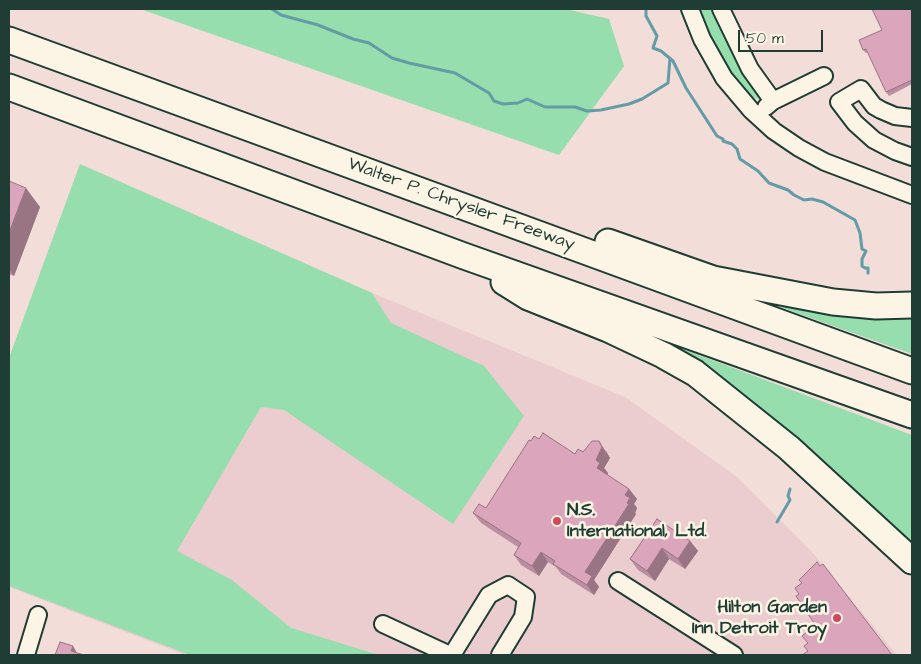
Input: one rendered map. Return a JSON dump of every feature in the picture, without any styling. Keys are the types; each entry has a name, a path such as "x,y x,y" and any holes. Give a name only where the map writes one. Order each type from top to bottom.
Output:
{"highway":[{"name":"Walter P. Chrysler Freeway","path":"9,40 912,371"},
{"path":"9,87 464,256 912,415"},
{"path":"439,198 511,209 713,279 832,302 876,306 912,305"},
{"path":"464,256 528,297 608,328 695,373 789,448 912,561"}],"street":[{"path":"690,9 702,39 716,66 731,87 757,115 786,140 812,156 839,168 912,195"},
{"path":"721,9 750,69 773,101"},
{"path":"757,115 773,101 824,76"},
{"path":"912,118 895,116 881,110 874,106 861,89 839,102 855,124 874,140 912,157"},
{"path":"618,581 734,655"},
{"path":"382,624 451,655 489,595 508,585 526,597 523,617 500,655"},
{"path":"26,655 38,616"}],"shaded area":[{"path":"80,164 372,293 625,397 737,477 814,554 897,655 185,655 9,587 9,358"}],"green space":[{"path":"140,9 566,9 609,19 624,66 559,155"},
{"path":"699,9 714,9 762,98 760,100 750,96 732,74 714,45"},
{"path":"80,164 372,293 391,323 484,366 524,416 453,524 284,410 261,407 177,551 232,580 291,628 379,655 190,655 9,586 9,358"},
{"path":"781,305 912,314 912,354 780,307"},
{"path":"680,348 912,435 912,550 758,406 727,382 678,351"}],"building":[{"path":"872,9 912,9 912,80 886,92 866,49 863,50 859,40 882,30"},
{"path":"9,181 26,188 9,233"},
{"name":"N.S. International, Ltd.","path":"543,433 575,454 578,449 583,452 592,441 599,441 602,447 596,460 600,463 597,468 629,489 625,495 630,498 627,503 629,504 585,572 592,576 587,585 553,564 555,561 541,552 532,566 514,555 521,543 473,513 479,504 486,508 529,440 531,441 534,436 539,439"},
{"path":"657,519 690,541 678,559 662,548 647,571 630,559"},
{"name":"Hilton Garden Inn Detroit Troy","path":"817,562 820,566 823,564 892,655 802,655 808,651 804,646 808,643 802,636 812,628 810,626 814,623 796,596 799,594 795,588 802,583 799,580"},
{"path":"60,642 73,646 71,651 84,655 55,655"}],"waterway":[{"path":"272,9 281,15 318,25 353,39 369,43 392,58 455,73 489,93 494,101 503,104 518,103 527,99 545,107 575,107 587,111 629,104 642,99 668,83 670,58"},
{"path":"646,9 646,16 657,36 653,48 661,51 673,61 686,88 717,136 723,139 723,141 732,144 737,149 740,159 758,171 769,183 788,190 804,200 812,199 823,202 855,220 860,233 862,249 866,251 862,259 862,266 868,268 868,273"},
{"path":"777,522 790,500 788,496 790,489"}],"place":[{"name":"N.S. International, Ltd.","path":"557,521"},
{"name":"Hilton Garden Inn Detroit Troy","path":"837,618"}]}
